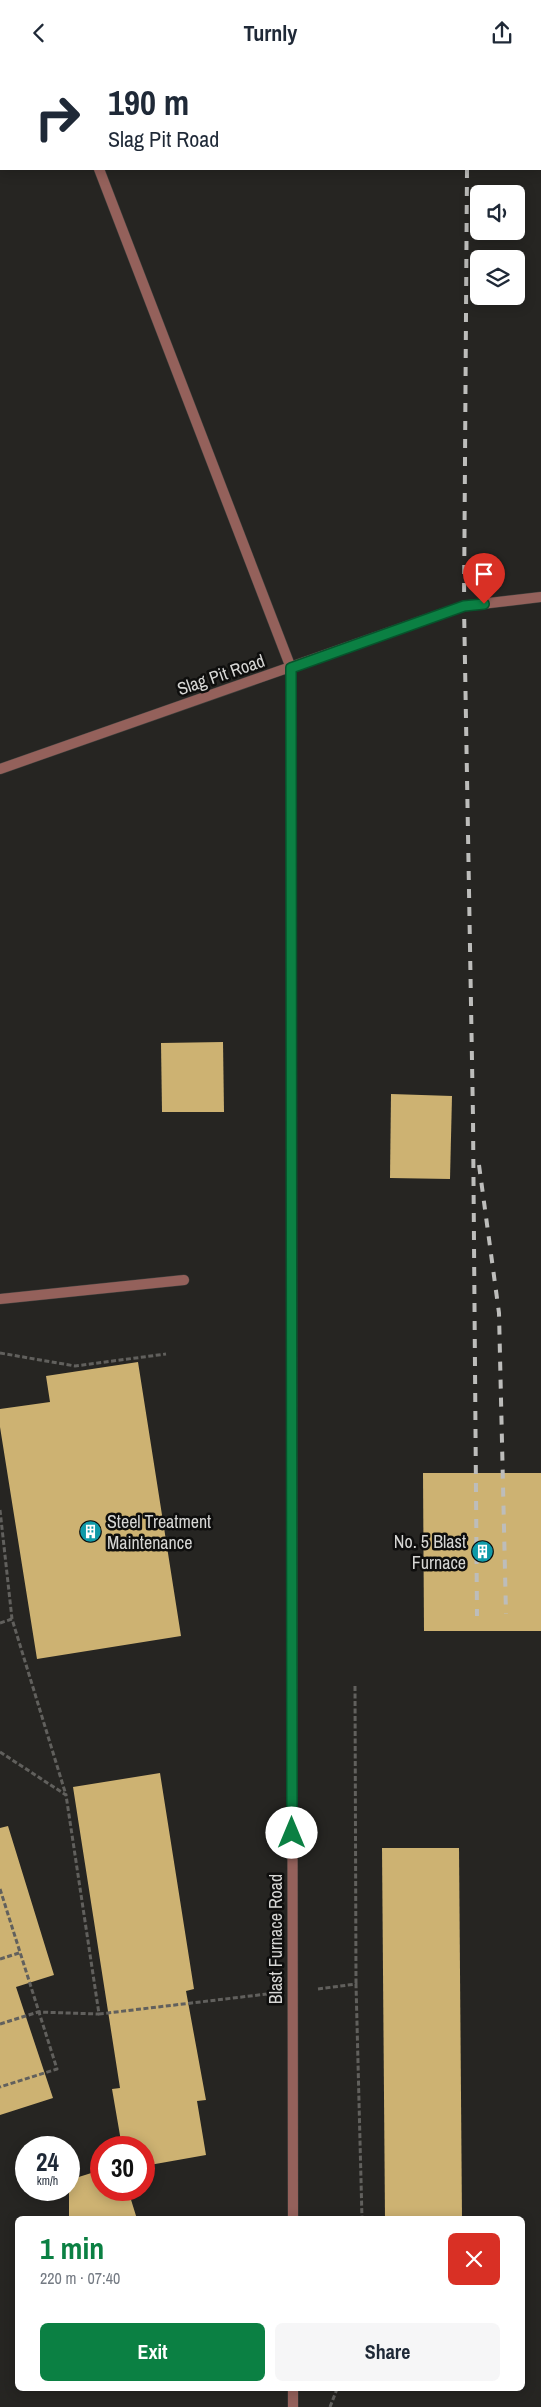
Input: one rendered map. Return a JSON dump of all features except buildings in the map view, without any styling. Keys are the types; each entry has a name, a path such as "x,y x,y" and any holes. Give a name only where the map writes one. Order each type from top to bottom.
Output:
{"street":[{"path":"100,170 291,668"},
{"name":"Slag Pit Road","path":"0,769 464,606 541,597"},
{"name":"Blast Furnace Road","path":"291,668 293,2216"},
{"path":"0,1299 184,1280"},
{"path":"293,2391 293,2407"}],"path":[{"path":"0,1353 75,1366 166,1354"},
{"path":"0,1510 12,1619 66,1795 99,2014"},
{"path":"0,1623 12,1619"},
{"path":"355,1686 356,1984 362,2216"},
{"path":"0,1752 66,1795"},
{"path":"0,1889 57,2069 0,2087"},
{"path":"0,1959 19,1953"},
{"path":"0,2024 38,2013 99,2014 356,1984"},
{"path":"330,2407 336,2391"}],"railway":[{"path":"467,170 464,606 473,1118 477,1616"},
{"path":"479,1165 499,1313 506,1614"}],"place":[{"name":"Steel Treatment Maintenance","path":"91,1532"},
{"name":"No. 5 Blast Furnace","path":"482,1552"}],"route":[{"path":"292,1833 291,668 464,606 484,604"}]}
